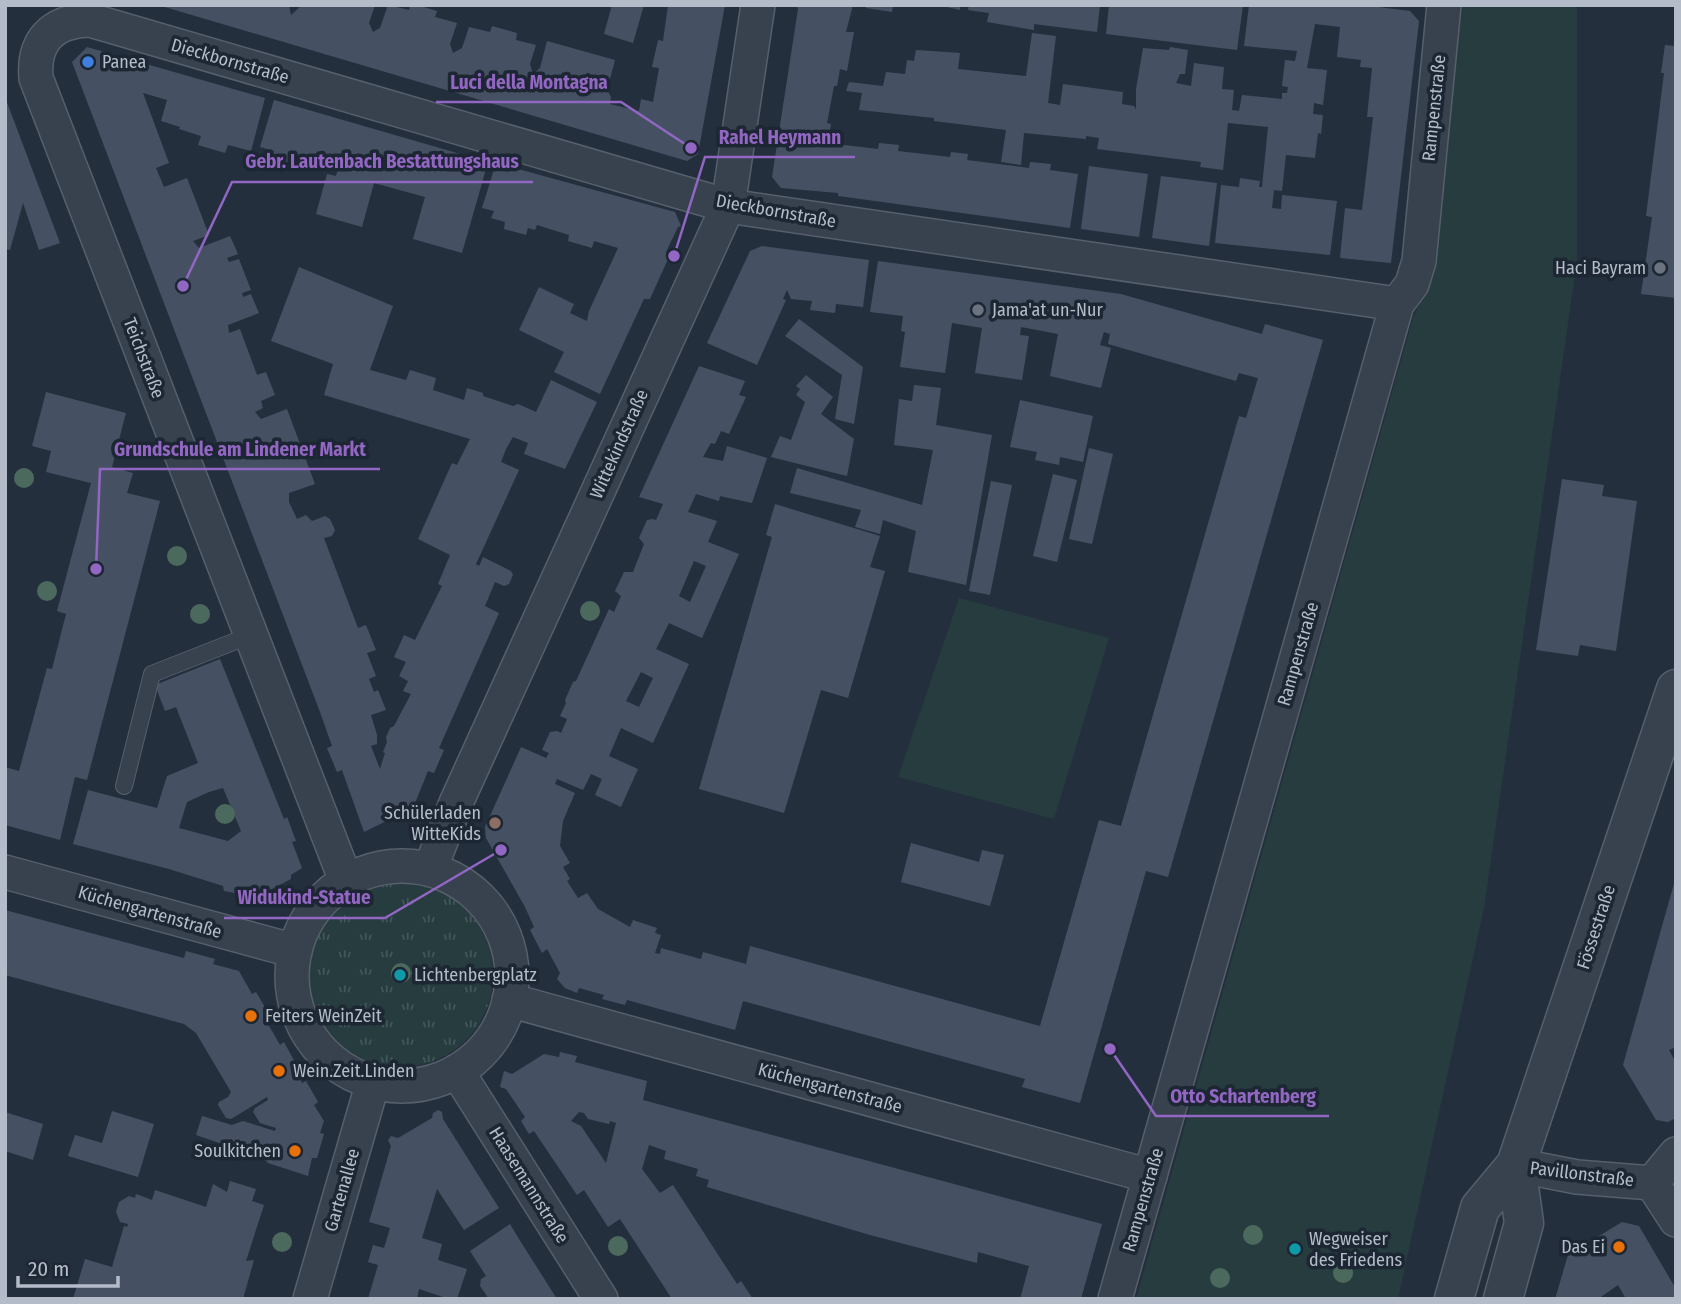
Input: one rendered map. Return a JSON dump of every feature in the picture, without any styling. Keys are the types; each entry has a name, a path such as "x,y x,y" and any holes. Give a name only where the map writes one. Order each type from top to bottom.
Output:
{"street":[{"name":"Wittekindstraße","path":"430,869 459,796 728,206 758,5"},
{"name":"Rampenstraße","path":"1115,1299 1397,304 1412,284 1419,261 1444,5"},
{"name":"Teichstraße","path":"90,20 74,20 55,28 47,36 40,46 35,62 36,78 346,881"},
{"name":"Dieckbornstraße","path":"90,20 728,206 1397,304"},
{"name":"Fössestraße","path":"1454,1299 1480,1208 1516,1165 1674,703"},
{"path":"401,865 430,869 461,883 486,904 504,933 512,966 509,1000 499,1028 481,1052 457,1071 430,1082 401,1086 373,1082 347,1072 325,1055 307,1032 296,1007 292,979 295,951 305,923 323,899 346,881 373,869 401,865"},
{"name":"Küchengartenstraße","path":"5,872 295,951"},
{"name":"Küchengartenstraße","path":"509,1000 1150,1176"},
{"name":"Haasemannstraße","path":"457,1071 601,1299"},
{"name":"Gartenallee","path":"310,1299 373,1082"},
{"name":"Pavillonstraße","path":"1516,1165 1577,1177 1653,1183 1676,1154"},
{"name":"Fössestraße","path":"1503,1299 1524,1223 1516,1165"},
{"path":"1653,1183 1676,1220"}],"lane":[{"path":"124,786 152,674 251,635"}],"green space":[{"path":"1457,5 1577,5 1577,261 1484,908 1398,1299 1136,1299 1413,318 1425,291"},
{"path":"959,598 1109,638 1054,819 898,777"},
{"path":"401,883 436,890 466,910 486,940 493,975 486,1010 466,1040 436,1060 401,1067 366,1060 336,1040 316,1010 309,975 316,940 336,910 366,890"}],"building":[{"path":"158,5 289,5 291,15 302,5 375,5 369,23 373,32 380,28 388,5 409,10 410,5 417,5 437,11 435,17 457,23 450,44 453,53 462,48 469,27 490,32 492,26 517,33 516,40 536,45 530,64 533,74 540,68 547,41 615,60 607,90 611,97 610,104 639,111 641,99 653,102 659,68 652,67 658,40 663,41 668,5 725,5 698,154 687,161"},
{"path":"612,5 644,5 633,43 604,34"},
{"path":"797,5 853,5 846,32 854,32 847,71 840,69 837,86 834,86 827,123 831,124 828,143 878,149 879,143 899,145 898,151 950,157 951,152 968,154 967,160 1029,168 1030,162 1051,164 1050,170 1078,174 1070,228 838,196 838,193 781,188 772,177"},
{"path":"866,5 893,5 892,12 866,8"},
{"path":"938,5 960,5 960,10"},
{"path":"969,5 1100,5 1097,32 1034,24 1034,30 987,22 989,13 968,10"},
{"path":"1109,5 1243,5 1237,50 1106,34"},
{"path":"1249,5 1363,5 1410,11 1419,21 1391,263 1340,258 1345,208 1362,210 1373,117 1367,117 1372,68 1360,67 1361,60 1337,57 1340,27 1315,24 1307,68 1327,70 1323,105 1314,103 1313,114 1323,115 1321,134 1318,133 1315,158 1286,155 1282,191 1274,190 1272,208 1281,209 1282,195 1337,201 1330,255 1215,243 1221,185 1239,187 1240,178 1260,181 1259,187 1262,187 1268,127 1228,123 1223,170 1200,167 1201,162 1097,149 1099,138 1024,133 1021,165 1001,162 1006,130 934,121 934,118 859,110 862,93 846,91 849,82 883,86 886,72 905,74 907,60 914,61 916,50 960,53 958,69 1026,76 1032,33 1056,36 1048,103 1060,105 1063,84 1123,92 1122,104 1134,106 1136,109 1136,89 1143,48 1169,50 1170,47 1188,50 1185,74 1180,74 1176,83 1191,86 1194,63 1224,67 1222,89 1234,90 1232,110 1239,111 1242,95 1282,99 1282,93 1287,93 1288,87 1282,86 1285,60 1295,61 1297,51 1244,46"},
{"path":"1665,45 1676,46 1676,298 1641,294 1652,217 1646,216"},
{"path":"87,47 265,98 251,151 228,145 225,153 198,145 201,136 161,121 167,100 143,93 169,163 156,168 164,187 187,178 209,235 193,241 199,248 230,236 238,254 227,258 229,262 239,259 251,290 242,293 243,297 251,294 259,313 228,325 229,333 240,329 257,375 266,372 275,395 261,401 263,408 255,412 261,419 287,409 315,484 289,493 289,502 297,519 306,515 312,521 325,516 330,519 335,530 332,536 324,538 358,628 366,625 376,650 367,653 376,676 369,679 374,692 378,690 386,710 371,715 377,744 371,746 380,769 386,737 411,694 403,691 408,681 399,676 406,662 394,657 404,635 415,640 442,586 438,584 450,555 418,539 452,463 457,465 470,439 324,395 333,364 271,341 299,267 393,306 370,370 406,380 410,370 436,378 433,390 464,400 467,388 483,393 483,396 513,406 518,404 536,412 551,380 597,402 565,469 524,454 528,443 513,437 506,449 501,462 519,470 476,564 479,566 483,557 511,571 513,575 509,584 504,586 495,582 485,606 499,613 439,748 444,750 434,773 428,771 413,808 364,832 342,770 337,772 327,748 332,746 320,712 72,62"},
{"path":"5,97 60,243 39,250 23,203 10,250 5,249"},
{"path":"274,100 488,162 462,253 413,239 425,197 374,183 362,227 316,214 327,174 336,176 339,165 330,163 329,167 317,163 315,170 272,158 274,151 260,147"},
{"path":"496,163 675,212 681,226 666,252 668,259 650,299 644,299 600,394 554,372 564,352 519,330 539,287 574,304 570,313 587,321 618,248 594,241 592,248 568,241 569,235 537,225 535,230 528,228 526,235 504,229 505,222 491,218 494,211 482,208"},
{"path":"1089,166 1148,174 1139,237 1081,229"},
{"path":"1161,176 1217,183 1209,246 1152,238"},
{"path":"762,246 869,260 863,307 836,304 835,313 810,310 812,301 791,299 787,290 783,299 786,300 757,365 707,343 750,251"},
{"path":"878,261 1121,294 1262,334 1265,324 1323,340 1168,877 1146,871 1080,1103 1022,1087 1025,1079 743,1001 735,1030 627,1000 625,1005 602,999 604,995 579,988 577,993 565,988 557,979 560,973 547,949 542,953 530,930 534,927 525,907 486,838 485,827 521,747 546,758 549,753 542,750 550,732 561,733 567,719 560,716 573,682 576,681 609,609 614,612 621,596 615,591 624,572 633,572 644,544 639,538 647,520 656,520 663,504 639,497 699,366 745,381 739,395 746,397 729,434 721,431 715,444 711,443 703,457 723,461 727,446 767,458 752,503 720,496 719,501 696,494 688,512 717,521 708,542 739,554 702,638 669,623 656,649 689,664 653,743 621,728 609,756 638,769 621,807 595,795 602,779 591,774 583,790 557,779 555,784 575,793 563,821 560,846 570,863 563,867 570,879 567,881 578,898 587,893 598,909 630,927 633,920 657,928 655,933 661,935 655,953 660,954 661,948 701,959 703,952 746,964 750,946 1040,1026 1099,820 1121,826 1239,416 1246,418 1258,378 1239,373 1236,381 1108,344 1110,334 1104,332 1100,345 1111,348 1101,388 1050,376 1058,334 1021,327 1020,335 1029,336 1022,380 975,373 982,328 952,323 945,373 900,367 905,332 901,331 903,316 870,312","holes":["694,561 706,566 690,602 679,596","641,672 653,678 639,707 626,701"]},
{"path":"799,319 863,367 854,424 835,419 842,375 785,336"},
{"path":"806,375 833,397 821,414 854,439 847,476 771,457 780,436 791,440 805,402 796,395 800,389 796,386"},
{"path":"914,385 941,388 936,425 992,435 966,585 908,572 916,531 883,520 880,534 855,527 861,510 790,493 797,468 922,505 933,450 894,445 899,399 912,401"},
{"path":"46,392 126,413 112,467 133,473 127,493 160,501 87,780 75,777 60,840 5,825 5,767 19,771 47,668 52,669 66,614 57,611 91,483 46,472 51,451 32,446"},
{"path":"1020,400 1093,416 1083,462 1060,457 1059,465 1035,460 1037,452 1010,447"},
{"path":"1089,448 1113,454 1092,544 1069,539"},
{"path":"1053,474 1077,480 1057,562 1033,556"},
{"path":"1562,479 1604,485 1602,496 1637,501 1616,651 1580,645 1578,656 1536,650"},
{"path":"991,481 1012,485 990,595 969,591"},
{"path":"775,504 880,536 870,567 885,571 848,698 821,690 784,813 699,789 772,537 766,535"},
{"path":"220,659 284,819 287,817 296,841 292,842 302,868 291,875 291,879 270,890 268,888 255,893 247,891 245,895 224,891 223,886 169,869 73,844 88,790 157,808 167,776 198,763 176,707 165,711 155,685","holes":["223,788 241,831 228,841 179,828 187,802"]},
{"path":"911,843 979,862 982,850 1004,855 990,906 901,882"},
{"path":"1675,880 1676,1047 1669,1050 1676,1063 1676,1118 1668,1122 1656,1120 1623,1065"},
{"path":"5,910 184,958 186,951 215,959 213,964 239,971 252,994 256,992 269,1014 264,1017 280,1045 284,1042 296,1064 293,1066 302,1083 306,1081 318,1102 314,1105 324,1121 320,1133 324,1134 317,1158 312,1158 308,1176 196,1135 202,1116 232,1125 243,1121 275,1131 276,1128 260,1123 253,1112 268,1100 267,1097 231,1119 226,1118 218,1105 231,1092 196,1033 184,1024 5,975"},
{"path":"560,1052 577,1056 575,1062 647,1081 643,1100 1102,1224 1081,1299 1020,1299 1029,1266 978,1252 977,1263 707,1187 709,1180 696,1176 698,1169 664,1159 666,1151 649,1145 642,1169 660,1193 673,1185 737,1284 741,1281 753,1299 672,1299 620,1219 608,1227 584,1190 577,1195 534,1131 529,1134 521,1121 525,1117 506,1089 500,1087 504,1071 512,1074 544,1054 559,1057","holes":["579,1112 584,1113 588,1119 616,1123 606,1163 581,1126 571,1121"]},
{"path":"438,1110 442,1112 443,1119 499,1208 464,1230 437,1189 422,1238 442,1244 438,1260 467,1269 457,1299 419,1289 417,1299 368,1299 378,1265 368,1262 373,1245 384,1248 390,1228 369,1222 391,1146 388,1140 391,1136 398,1138 432,1118 433,1113"},
{"path":"112,1111 154,1124 138,1177 68,1156 75,1135 102,1143"},
{"path":"5,1112 43,1124 33,1160 5,1151"},
{"path":"230,1181 256,1189 252,1201 264,1205 246,1261 254,1260 243,1299 73,1299 85,1259 112,1267 124,1226 127,1227 128,1224 120,1222 116,1212 119,1202 129,1196 135,1198 136,1194 152,1200 155,1190 206,1207 213,1184 227,1192"},
{"path":"1622,1222 1639,1226 1676,1289 1676,1299 1626,1299 1618,1285 1598,1299 1555,1299 1568,1255"},
{"path":"510,1224 557,1299 489,1299 480,1286 481,1279 486,1276 470,1251"}],"place":[{"name":"Panea","path":"88,62"},
{"name":"Luci della Montagna","path":"691,148"},
{"name":"Rahel Heymann","path":"674,256"},
{"name":"Haci Bayram","path":"1660,268"},
{"name":"Gebr. Lautenbach Bestattungshaus","path":"183,286"},
{"name":"Jama'at un-Nur","path":"978,310"},
{"name":"Grundschule am Lindener Markt","path":"96,569"},
{"name":"Schülerladen WitteKids","path":"495,823"},
{"name":"Widukind-Statue","path":"501,850"},
{"name":"Lichtenbergplatz","path":"400,975"},
{"name":"Feiters WeinZeit","path":"251,1016"},
{"name":"Otto Schartenberg","path":"1110,1049"},
{"name":"Wein.Zeit.Linden","path":"279,1071"},
{"name":"Soulkitchen","path":"295,1151"},
{"name":"Das Ei","path":"1619,1247"},
{"name":"Wegweiser des Friedens","path":"1295,1249"}]}
